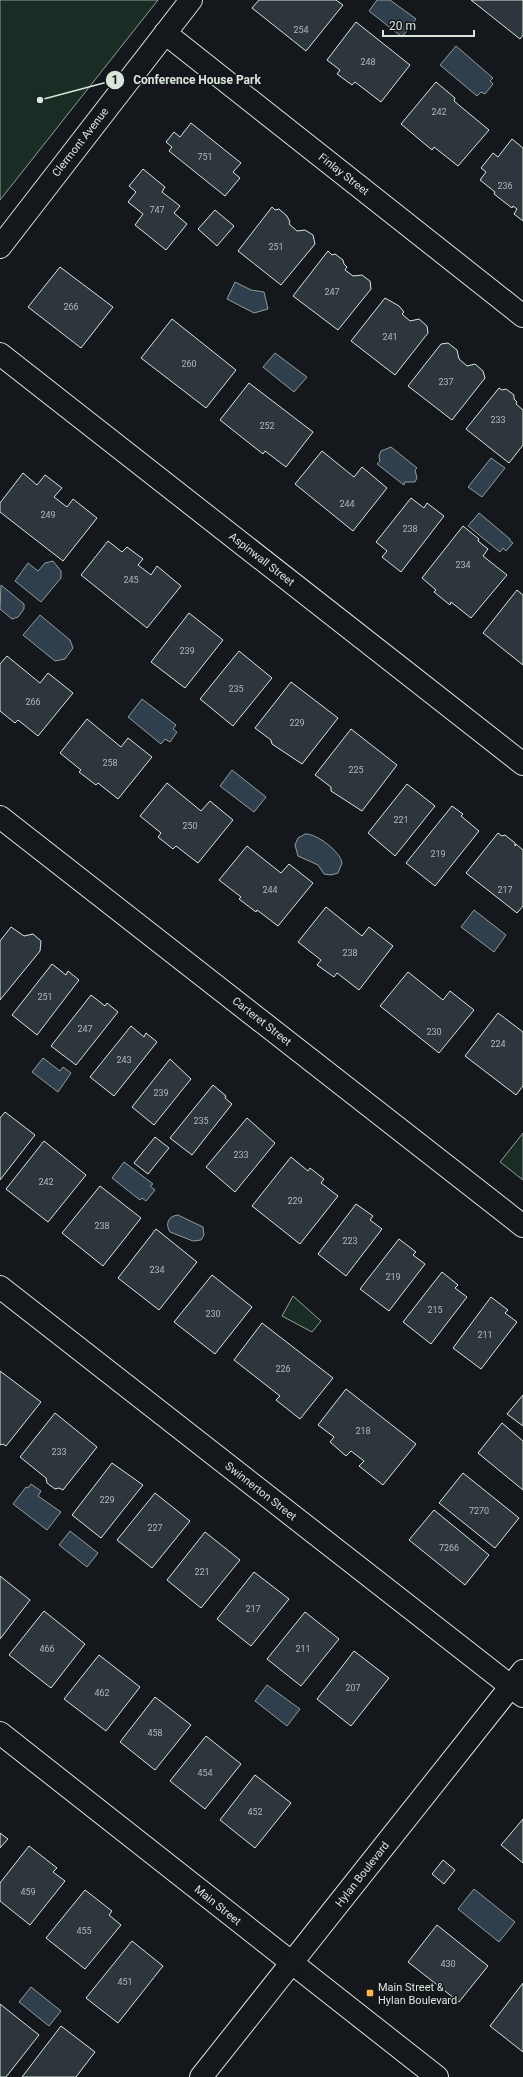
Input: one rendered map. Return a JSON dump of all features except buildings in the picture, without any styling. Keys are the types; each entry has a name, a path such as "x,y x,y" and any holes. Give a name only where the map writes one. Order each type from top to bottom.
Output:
{"street":[{"name":"Clermont Avenue","path":"0,247 191,0"},
{"name":"Finlay Street","path":"165,33 523,316"},
{"name":"Aspinwall Street","path":"0,354 523,764"},
{"name":"Carteret Street","path":"0,817 523,1226"},
{"name":"Swinnerton Street","path":"0,1287 519,1684"},
{"name":"Hylan Boulevard","path":"201,2077 519,1684"},
{"name":"Main Street","path":"0,1733 437,2077"}],"green space":[{"path":"0,0 158,0 0,200"},
{"path":"523,1133 523,1180 500,1162"},
{"path":"293,1296 321,1321 312,1332 282,1316"}],"water":[{"path":"377,0 390,0 416,19 402,37 369,11"},
{"path":"456,46 493,78 490,81 493,84 485,94 481,92 477,96 440,65"},
{"path":"235,282 251,290 264,292 268,309 254,313 227,299"},
{"path":"275,353 307,377 294,392 263,367"},
{"path":"391,447 417,468 415,470 417,478 415,482 405,482 404,485 377,464 380,461 379,456 381,451"},
{"path":"491,458 505,468 482,497 468,487"},
{"path":"479,513 513,543 506,551 503,548 500,552 468,526"},
{"path":"53,561 61,571 61,578 41,602 15,581 28,563 38,571 45,563"},
{"path":"1,585 24,604 24,609 18,617 12,619 0,609"},
{"path":"40,615 70,640 73,648 65,659 55,661 23,635"},
{"path":"142,699 176,725 173,729 177,732 170,742 165,739 161,744 128,717"},
{"path":"232,770 266,797 254,812 220,786"},
{"path":"305,834 321,840 333,849 341,859 342,863 338,873 331,875 324,874 318,865 298,856 295,845 298,838"},
{"path":"474,910 506,935 494,952 461,927"},
{"path":"43,1058 60,1071 63,1067 71,1073 58,1092 32,1072"},
{"path":"124,1162 153,1184 150,1186 155,1190 146,1201 142,1198 140,1200 112,1178"},
{"path":"178,1215 203,1227 204,1235 201,1240 193,1241 170,1232 168,1229 168,1221 172,1217"},
{"path":"31,1484 41,1491 38,1496 61,1512 47,1530 13,1504 26,1487 28,1488"},
{"path":"70,1531 98,1553 87,1567 59,1545"},
{"path":"267,1685 300,1709 287,1726 255,1701"},
{"path":"474,1889 515,1922 499,1942 458,1909"},
{"path":"31,1987 61,2011 49,2026 19,2002"}],"place":[{"name":"Conference House Park","path":"40,100"},
{"name":"Main Street & Hylan Boulevard","path":"370,1993"}]}
